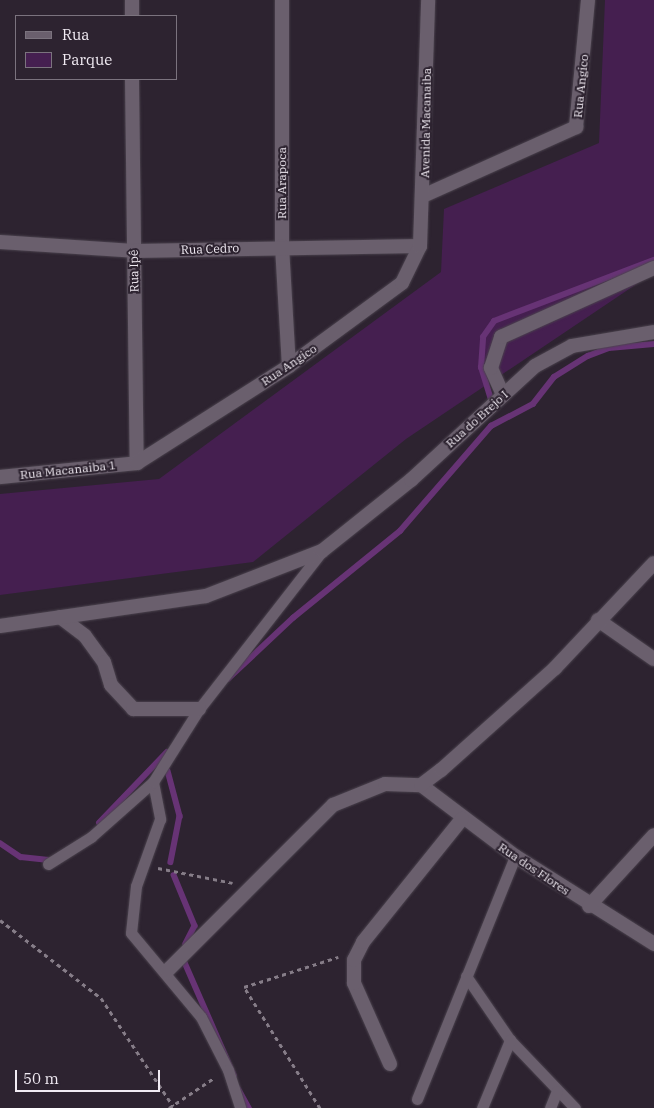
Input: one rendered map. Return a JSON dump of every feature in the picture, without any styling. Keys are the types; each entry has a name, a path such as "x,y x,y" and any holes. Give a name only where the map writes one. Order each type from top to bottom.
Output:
{"street":[{"path":"132,0 132,15"},
{"name":"Rua Arapoca","path":"282,0 282,246 289,366"},
{"name":"Avenida Macanaiba","path":"420,246 425,195 428,0"},
{"name":"Rua Angico","path":"425,195 576,127 588,0"},
{"name":"Rua Ipê","path":"132,80 137,462"},
{"name":"Rua Cedro","path":"0,242 134,251 282,246 420,246"},
{"name":"Rua Angico","path":"137,462 289,366 402,283 420,246"},
{"path":"503,396 492,368 501,337 654,268"},
{"name":"Rua do Brejo I","path":"0,626 206,596 322,551 411,480 535,366 572,346 654,332"},
{"name":"Rua Macanaiba 1","path":"0,476 137,462"},
{"path":"168,971 333,805 385,784 420,785 555,668 598,620 654,563"},
{"path":"60,617 85,636 104,662 111,685 133,709 199,709"},
{"path":"598,620 654,658"},
{"name":"Rua dos Flores","path":"420,785 462,819 515,856 589,906 654,944"},
{"path":"390,1064 354,984 358,950 462,819"},
{"path":"589,906 654,835"}],"lane":[{"path":"48,864 91,838 154,782 199,709 322,551"},
{"path":"154,782 160,818 145,866 136,886 131,933 168,971 201,1017 228,1070 240,1108"},
{"path":"417,1099 515,856"},
{"path":"466,976 510,1040 575,1108"},
{"path":"482,1108 510,1040"},
{"path":"550,1108 557,1090"}],"path":[{"path":"145,866 253,887"},
{"path":"0,920 101,998 173,1106"},
{"path":"320,1108 244,987 358,950"},
{"path":"169,1108 228,1070"}],"green space":[{"path":"605,0 654,0 654,269 650,275 406,439 253,562 0,595 0,494 159,479 441,272 444,209 599,143"}],"waterway":[{"path":"491,400 481,368 483,337 494,321 654,260"},
{"path":"228,679 293,618 400,531 491,426 533,404 554,377 588,356 609,348 654,344"},
{"path":"99,823 167,752"},
{"path":"168,771 180,816 171,862"},
{"path":"0,843 21,857 51,860"},
{"path":"174,875 195,926 186,944"},
{"path":"183,958 234,1075"},
{"path":"238,1088 249,1108"}]}
